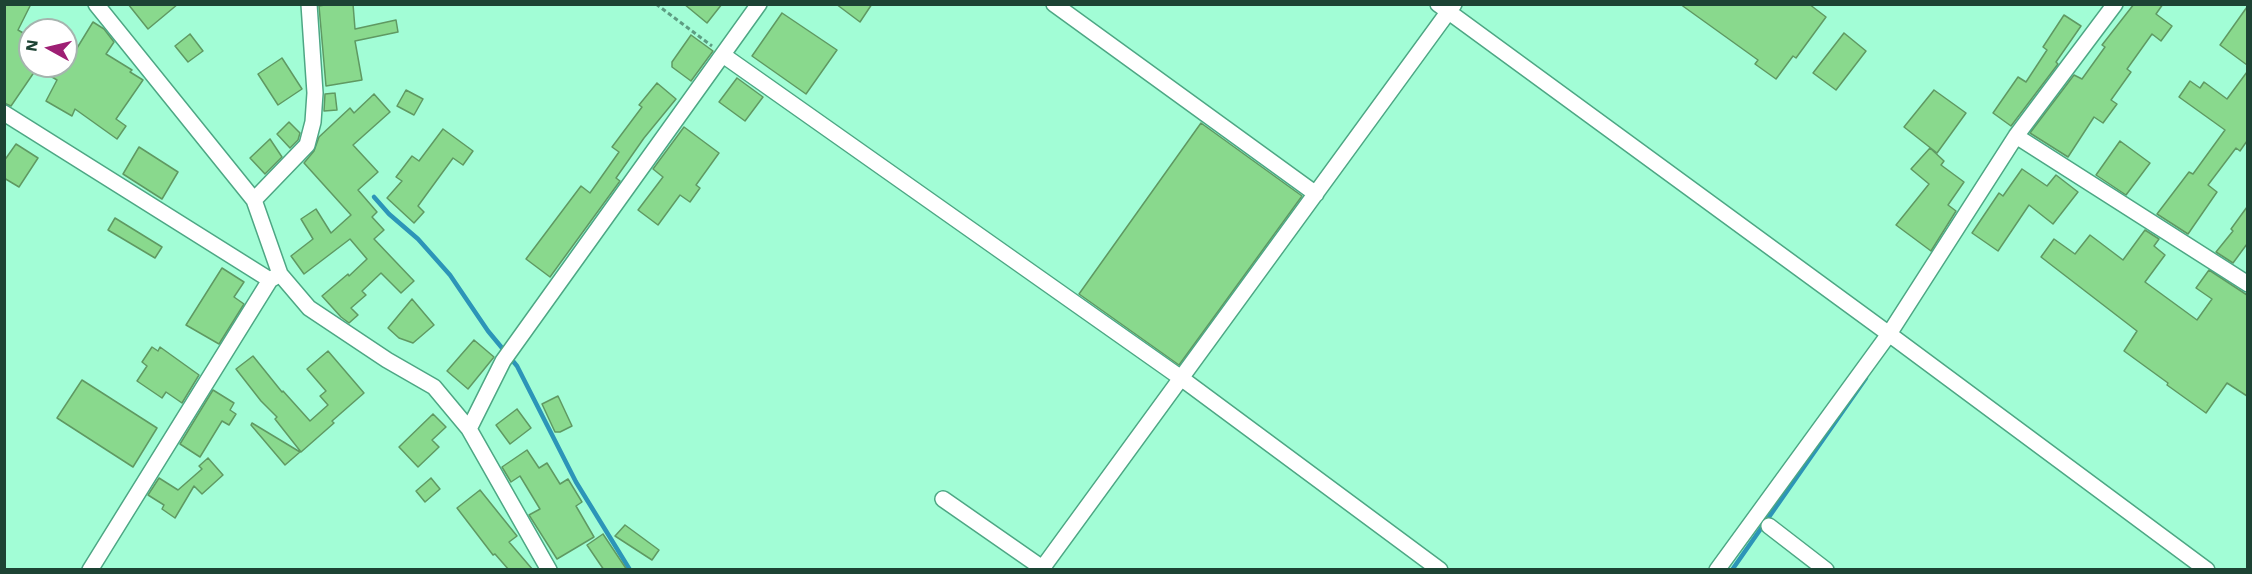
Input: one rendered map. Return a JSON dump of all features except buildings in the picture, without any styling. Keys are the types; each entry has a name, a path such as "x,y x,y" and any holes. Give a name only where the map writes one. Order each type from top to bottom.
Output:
{"street":[{"path":"90,570 275,277 254,200 96,4"},
{"path":"254,200 306,145 314,122 315,93 309,4"},
{"path":"468,429 508,354 759,4"},
{"path":"1054,4 1316,194"},
{"path":"1717,570 1888,334 2016,136 2115,4"},
{"path":"943,499 1043,569 1316,194 1446,7 2206,570"},
{"path":"723,55 1181,378 1440,570"},
{"path":"4,113 275,277 309,308 387,360 434,387 468,429 549,570"},
{"path":"2016,136 2247,284"},
{"path":"1769,526 1826,570"}],"path":[{"path":"656,4 723,55"}],"waterway":[{"path":"374,197 389,214 418,239 450,275 488,331 517,366 576,482 630,570"},
{"path":"1732,570 1866,378"}]}
